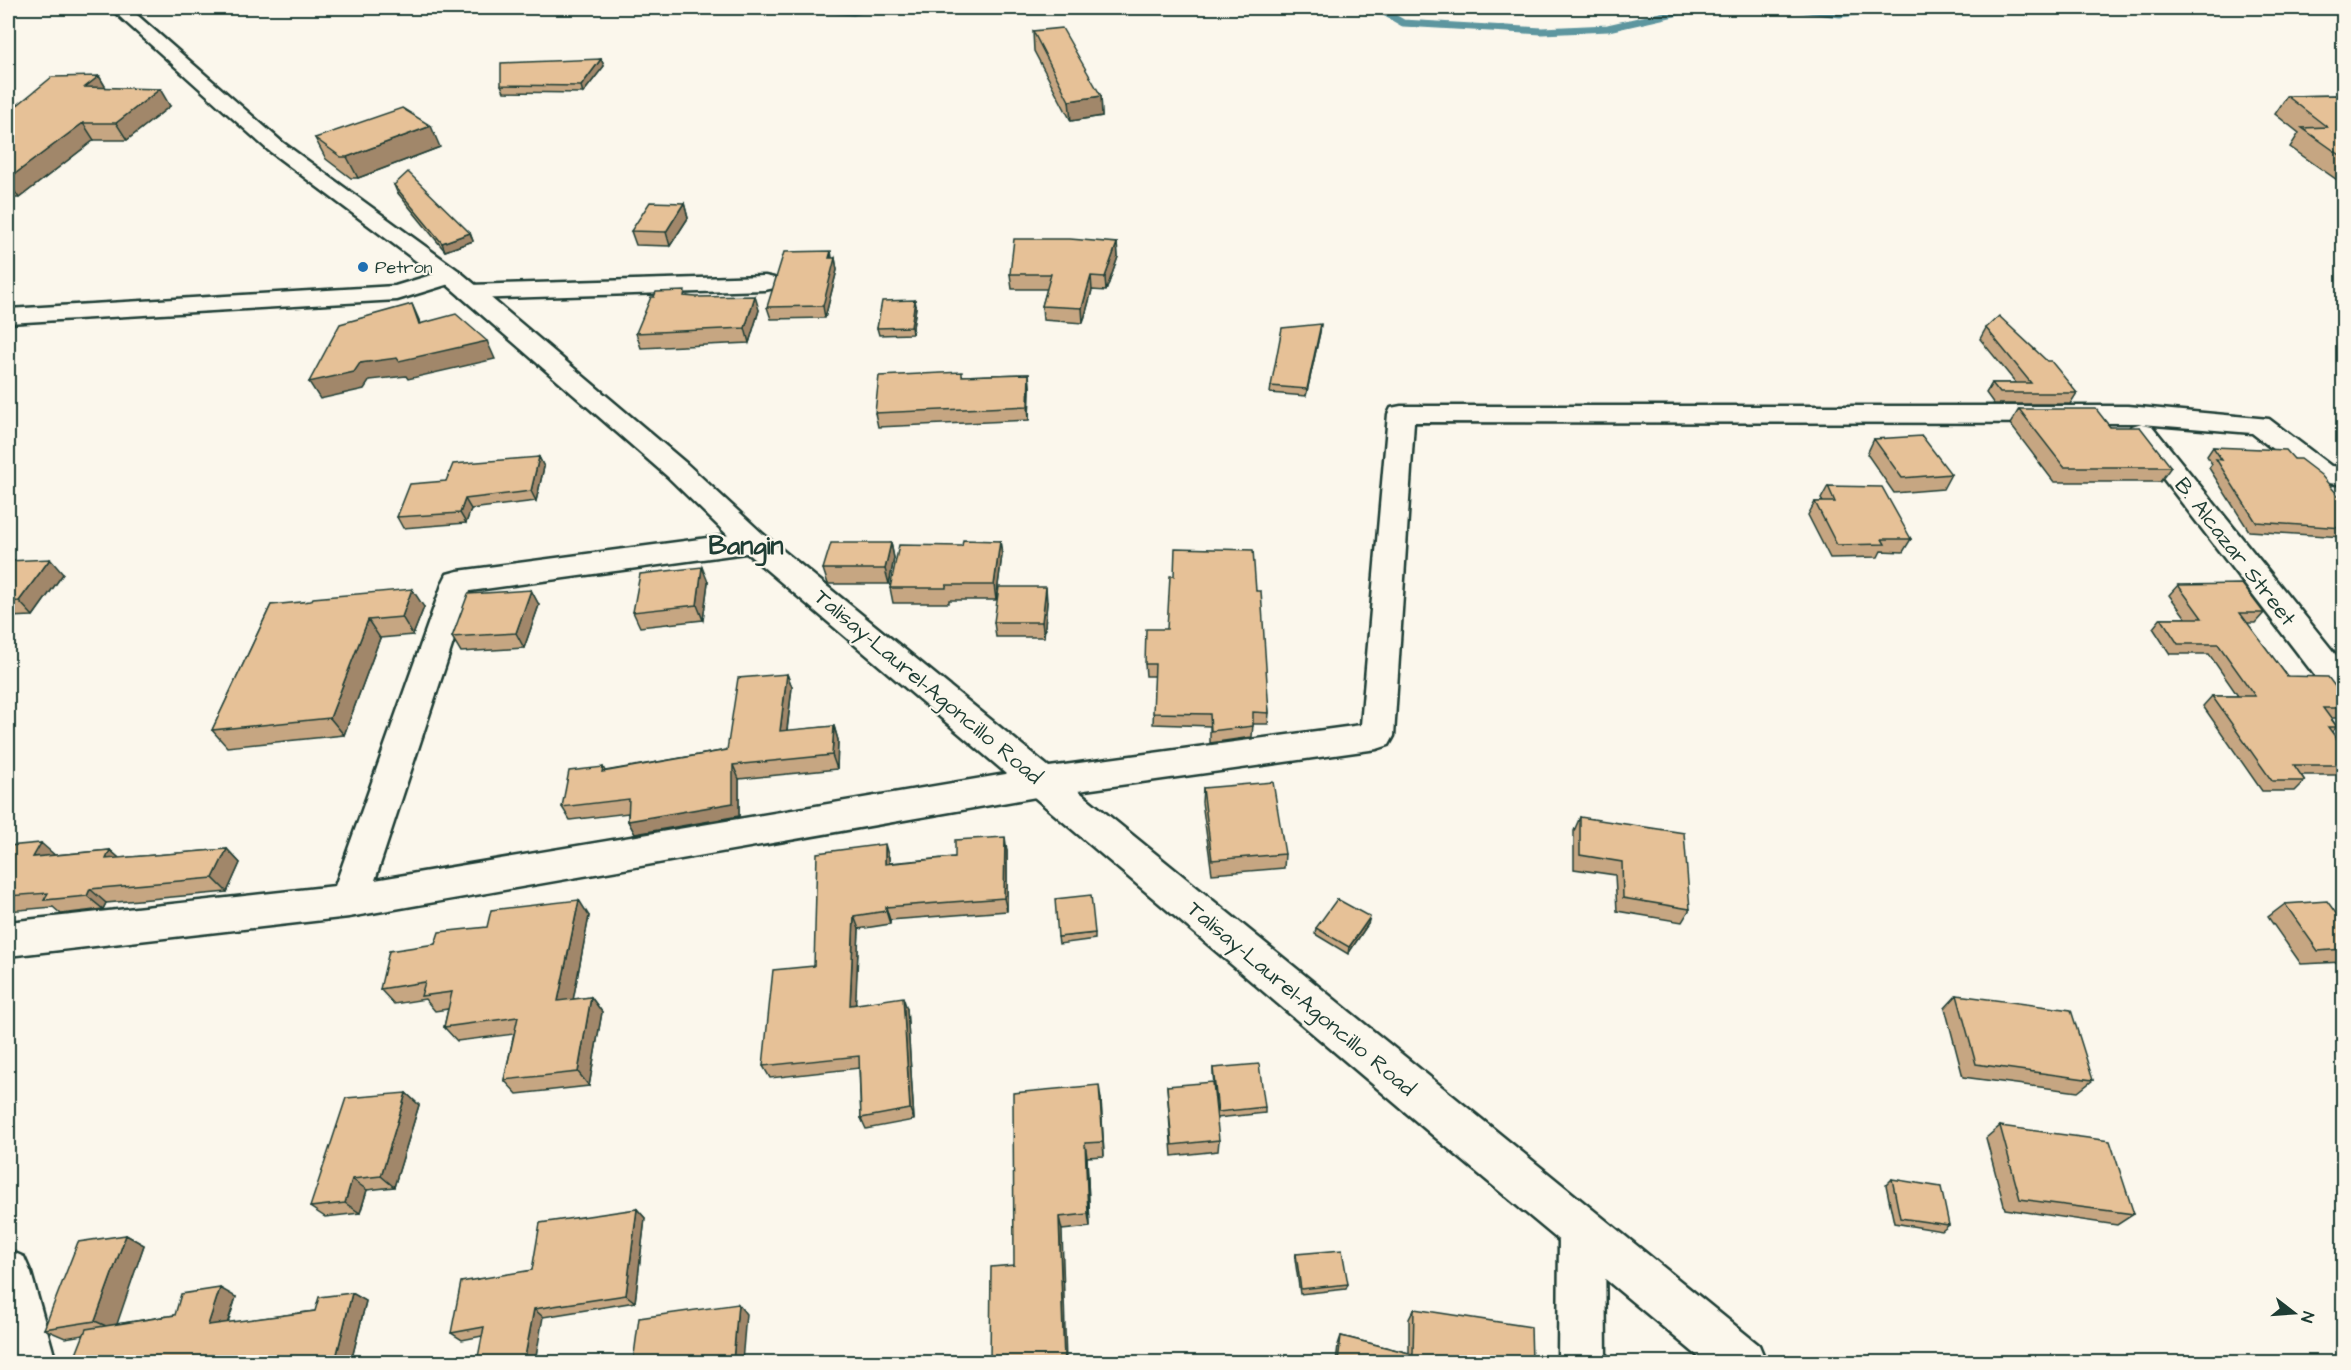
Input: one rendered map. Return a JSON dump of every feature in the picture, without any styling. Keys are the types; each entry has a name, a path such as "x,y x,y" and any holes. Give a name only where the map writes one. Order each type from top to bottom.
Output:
{"street":[{"name":"Talisay-Laurel-Agoncillo Road","path":"119,8 275,146 460,284 677,470 753,542 1582,1232 1742,1362"},
{"path":"8,316 397,293 460,284 765,283"},
{"path":"8,939 349,901 1042,782 1377,736 1401,414 2128,414 2259,425 2324,475 2343,476"},
{"name":"B. Alcazar Street","path":"2128,414 2343,689"},
{"path":"349,901 458,582 753,542"},
{"path":"1582,1232 1582,1362"},
{"path":"8,1273 32,1362"}],"building":[{"path":"1062,28 1101,96 1069,101 1033,31"},
{"path":"601,59 581,86 501,85 501,63"},
{"path":"99,76 85,87 160,89 116,123 83,123 8,179 8,107 15,107 52,77"},
{"path":"2343,95 2343,157 2302,128 2327,127 2287,96"},
{"path":"402,108 431,126 347,157 341,157 315,138"},
{"path":"408,172 470,233 442,243 394,185"},
{"path":"650,202 684,203 666,232 631,231"},
{"path":"1014,239 1070,239 1117,243 1105,277 1091,276 1082,308 1042,306 1051,274 1010,274"},
{"path":"831,251 829,258 835,258 823,306 767,307 784,252"},
{"path":"685,291 684,296 696,297 755,296 745,328 636,333 651,297 654,297 656,292"},
{"path":"915,300 911,327 877,328 882,301"},
{"path":"412,304 419,324 456,314 487,341 399,361 397,358 360,363 354,372 309,382 340,324"},
{"path":"1999,316 2047,361 2051,361 2077,393 2000,393 1992,383 2031,383 1986,328"},
{"path":"1321,324 1307,389 1271,386 1282,328"},
{"path":"962,372 962,376 1029,374 1028,406 875,413 879,376"},
{"path":"2019,409 2096,409 2110,427 2140,427 2171,467 2064,467"},
{"path":"1922,436 1951,474 1902,478 1874,439"},
{"path":"2213,447 2286,450 2294,459 2300,459 2321,475 2343,500 2343,528 2256,522 2216,459 2222,460"},
{"path":"539,457 531,491 465,499 460,513 397,517 410,484 446,481 453,464"},
{"path":"1828,486 1882,487 1911,539 1882,539 1885,544 1837,545 1815,502 1835,502"},
{"path":"963,540 1000,541 994,585 890,588 899,545 962,546"},
{"path":"831,543 891,543 885,569 823,569"},
{"path":"1175,548 1253,550 1256,591 1261,591 1269,713 1253,712 1253,726 1211,731 1210,714 1153,713 1155,664 1145,664 1146,629 1167,629 1170,576 1174,576"},
{"path":"50,559 19,601 8,602 8,561"},
{"path":"702,567 697,605 633,612 640,574"},
{"path":"2242,584 2264,613 2240,613 2287,676 2328,677 2343,697 2343,708 2323,708 2337,727 2328,727 2343,747 2343,765 2294,765 2305,781 2272,781 2212,696 2255,696 2218,644 2178,644 2161,618 2202,618 2178,585"},
{"path":"999,587 1046,587 1042,622 994,622"},
{"path":"412,589 402,617 368,620 330,718 212,730 271,605 311,601 313,598"},
{"path":"531,590 516,633 452,637 468,594"},
{"path":"787,674 780,731 834,726 832,755 733,765 733,803 628,821 629,799 562,807 569,771 603,767 602,772 727,750 738,678"},
{"path":"1273,782 1285,854 1212,860 1203,788"},
{"path":"1580,817 1684,833 1690,909 1623,898 1622,862 1580,855"},
{"path":"1005,837 1004,898 886,907 886,911 854,916 850,1005 903,997 910,1109 861,1118 859,1056 763,1066 773,970 814,966 817,853 885,844 885,864 955,857 955,840"},
{"path":"41,843 33,857 110,850 106,859 227,849 213,878 90,889 87,896 44,900 48,893 8,896 8,846"},
{"path":"1091,895 1095,933 1058,937 1055,899"},
{"path":"1337,899 1370,917 1349,947 1316,928"},
{"path":"579,900 558,1001 591,997 578,1072 504,1080 518,1017 444,1027 452,992 421,996 425,982 380,989 389,951 435,944 439,932 487,927 491,910"},
{"path":"2327,901 2343,923 2343,949 2318,951 2285,904"},
{"path":"1957,995 2071,1010 2093,1080 1976,1064"},
{"path":"1259,1064 1265,1107 1218,1112 1213,1068"},
{"path":"1213,1082 1219,1140 1172,1145 1167,1086"},
{"path":"1099,1085 1103,1142 1085,1143 1088,1214 1059,1217 1064,1362 990,1362 991,1267 1014,1265 1013,1093"},
{"path":"406,1093 381,1176 352,1179 345,1203 310,1207 346,1098"},
{"path":"2000,1126 2110,1141 2134,1214 2020,1199"},
{"path":"1892,1179 1941,1187 1949,1225 1900,1218"},
{"path":"637,1209 626,1295 534,1309 524,1362 477,1362 484,1327 451,1333 461,1282 532,1270 540,1223"},
{"path":"126,1235 95,1321 44,1329 78,1242"},
{"path":"1342,1250 1348,1284 1301,1289 1296,1254"},
{"path":"220,1288 208,1325 315,1311 319,1297 352,1293 335,1362 73,1362 86,1329 175,1315 181,1294"},
{"path":"738,1304 733,1361 633,1362 639,1318"},
{"path":"1414,1309 1531,1327 1532,1362 1338,1362 1341,1336 1413,1354"}],"waterway":[{"path":"806,8 853,12 873,8"},
{"path":"1377,8 1403,23 1542,31 1608,28 1696,8"},
{"path":"1792,8 1840,14 1890,8"}],"place":[{"name":"Petron","path":"363,267"}],"district":[{"name":"Bangin","path":"746,546"}]}
